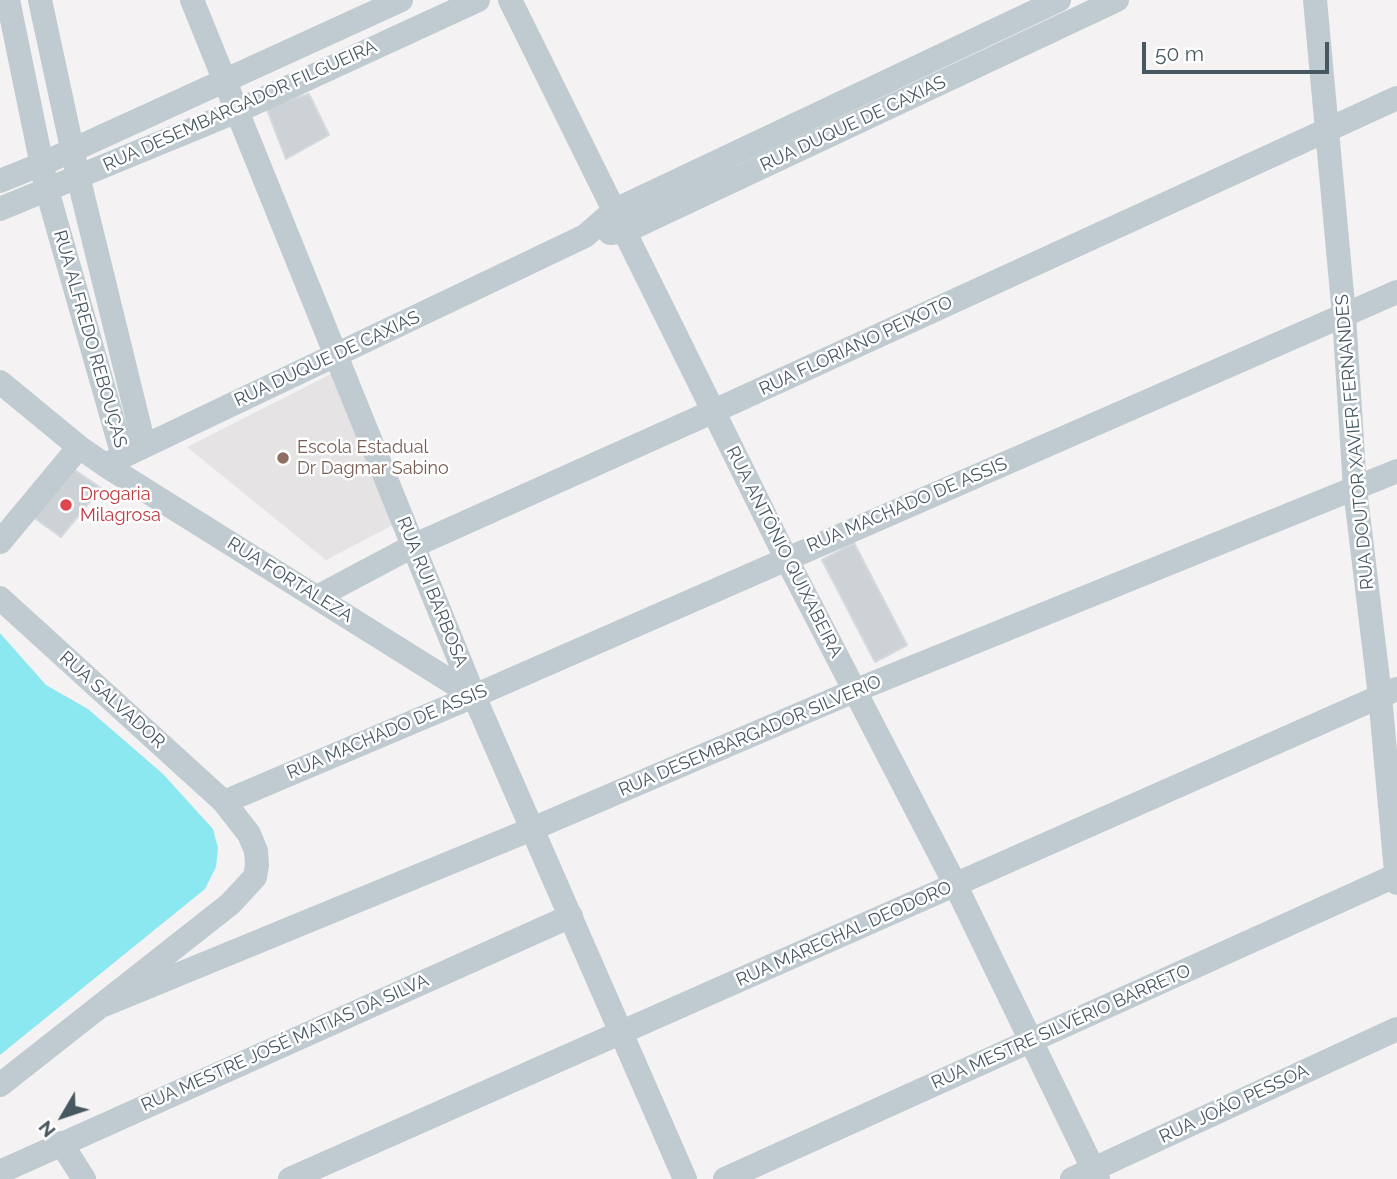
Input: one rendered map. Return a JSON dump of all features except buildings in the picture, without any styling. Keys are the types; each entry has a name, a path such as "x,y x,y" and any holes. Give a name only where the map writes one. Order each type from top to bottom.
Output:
{"street":[{"name":"RUA ALFREDO REBOUÇAS","path":"8,0 47,190 124,455"},
{"name":"RUA ALFREDO REBOUÇAS","path":"40,0 78,176 124,455"},
{"name":"RUA RUI BARBOSA","path":"192,0 474,696 685,1179"},
{"name":"RUA DESEMBARGADOR FILGUEIRA","path":"0,181 401,0"},
{"name":"RUA DESEMBARGADOR FILGUEIRA","path":"0,209 235,111 478,0"},
{"name":"RUA ANTÔNIO QUIXABEIRA","path":"510,0 786,558 955,884 1032,1040 1088,1176"},
{"name":"RUA DUQUE DE CAXIAS","path":"621,220 1059,0"},
{"name":"RUA DUQUE DE CAXIAS","path":"124,455 585,236 1117,0"},
{"name":"RUA DOUTOR XAVIER FERNANDES","path":"1315,0 1344,315 1355,489 1389,693 1397,883"},
{"name":"RUA FLORIANO PEIXOTO","path":"317,597 413,546 1397,98"},
{"name":"RUA MACHADO DE ASSIS","path":"224,802 474,696 1397,292"},
{"name":"RUA FORTALEZA","path":"0,382 79,446 124,455 317,597 474,696"},
{"path":"0,542 79,446"},
{"name":"RUA DESEMBARGADOR SILVERIO","path":"104,1004 532,829 854,691 1397,471"},
{"name":"RUA SALVADOR","path":"0,598 224,802 249,834 256,851 255,877 230,904 104,1004"},
{"name":"RUA MARECHAL DEODORO","path":"290,1179 1389,693"},
{"name":"RUA MESTRE SILVÉRIO BARRETO","path":"725,1179 1397,875"},
{"name":"RUA MESTRE JOSÉ MATIAS DA SILVA","path":"0,1172 571,916"},
{"path":"0,1085 104,1004"},
{"name":"RUA JOÃO PESSOA","path":"1088,1176 1397,1029"},
{"path":"61,1143 84,1179"}],"shaded area":[{"name":"Escola Estadual Dr Dagmar Sabino","path":"331,374 393,525 326,560 187,447"}],"water":[{"path":"0,633 46,685 88,709 163,774 213,829 218,848 216,867 205,889 0,1055"}],"place":[{"name":"Escola Estadual Dr Dagmar Sabino","path":"283,458"},
{"name":"Drogaria Milagrosa","path":"66,505"}]}
